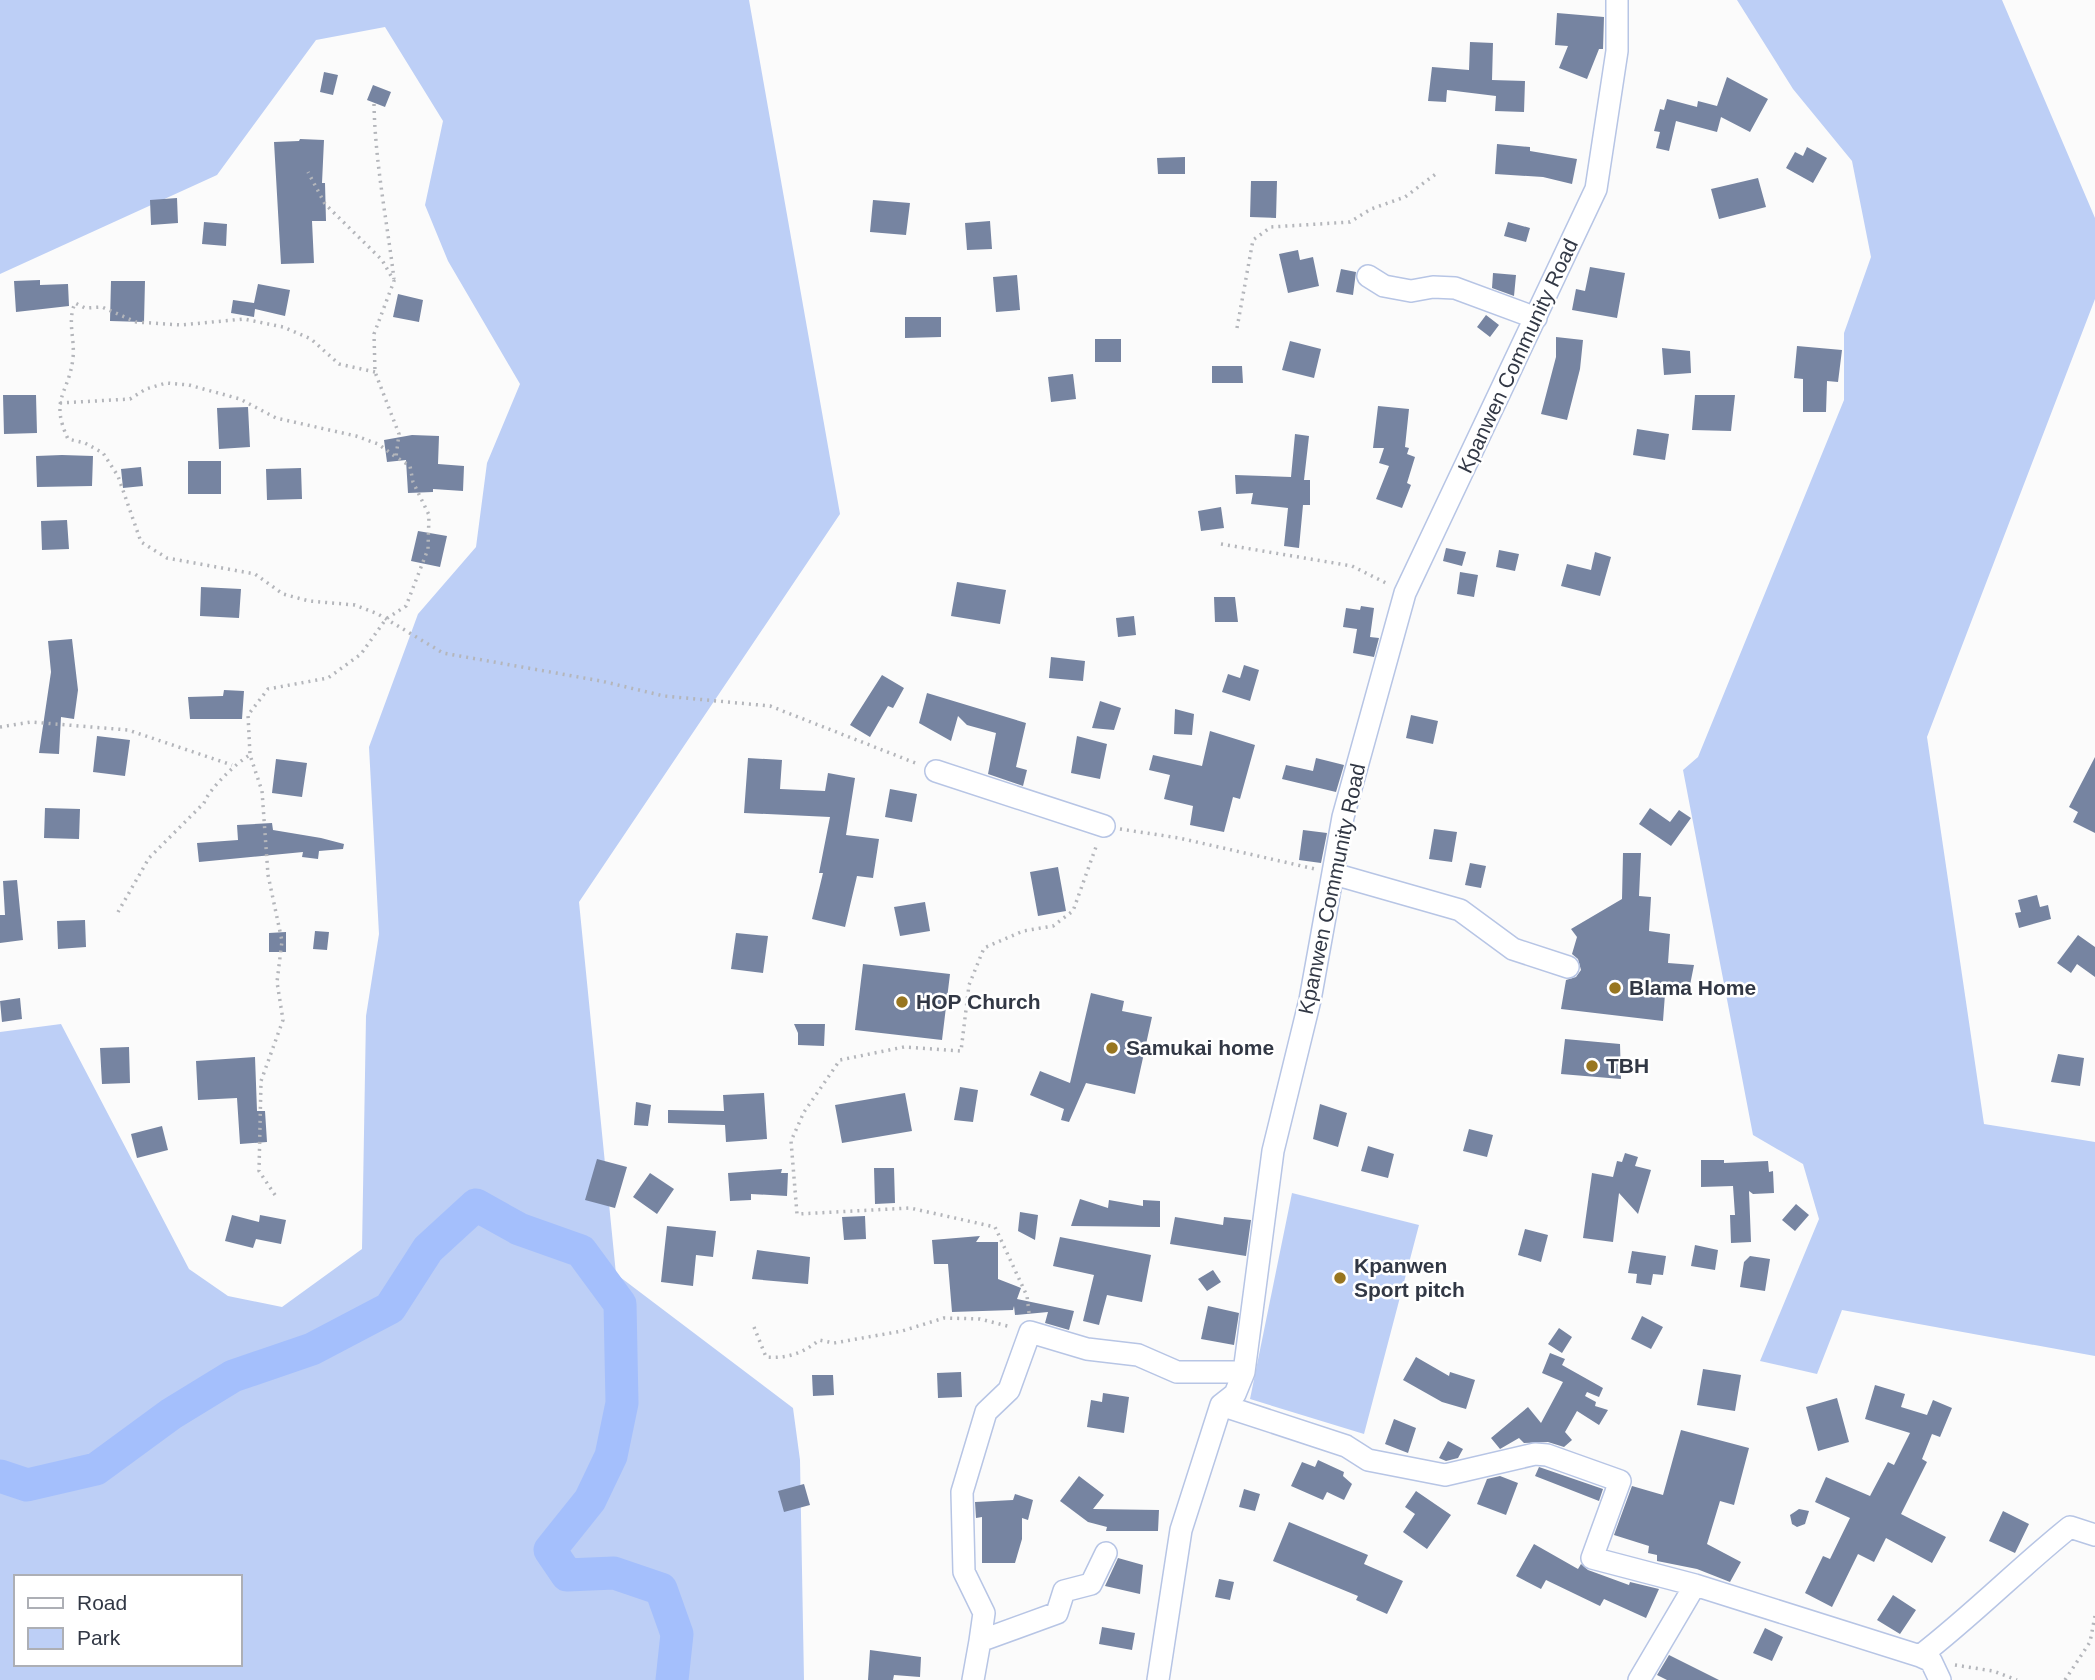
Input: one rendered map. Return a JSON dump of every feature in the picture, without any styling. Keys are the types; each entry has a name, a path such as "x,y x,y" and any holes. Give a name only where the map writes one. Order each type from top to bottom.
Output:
{"street":[{"name":"Kpanwen Community Road","path":"1158,1680 1181,1530 1221,1405 1235,1394 1244,1372 1273,1151 1310,1000 1343,817 1405,593 1596,189 1617,51 1617,0"},
{"path":"1368,276 1384,286 1411,291 1433,287 1455,288 1536,318"},
{"path":"936,771 1104,826"},
{"path":"1334,874 1460,910 1513,949 1568,967"},
{"path":"973,1680 984,1613 964,1572 962,1492 986,1412 1009,1390 1030,1332 1087,1349 1138,1355 1177,1371 1244,1372"},
{"path":"1221,1405 1346,1446 1368,1460 1445,1475 1535,1454 1547,1455 1620,1481 1592,1558 1695,1585 1930,1666 1975,1614 2026,1563 2070,1527 2095,1535"},
{"path":"980,1641 1057,1613 1064,1591 1091,1584 1106,1553"},
{"path":"1639,1680 1695,1585"}],"path":[{"path":"374,104 375,139 380,159 394,281 374,334 375,372 399,434 396,457"},
{"path":"308,172 325,204 382,260 394,281"},
{"path":"1237,328 1253,240 1270,227 1350,222 1371,209 1405,197 1437,173"},
{"path":"375,372 339,364 311,339 283,327 244,318 181,325 136,322 102,307 85,308 75,303 69,317 73,357 60,403 61,423 68,439 85,443 103,453 118,477 141,542 167,558 255,574 283,594 309,601 355,605 386,619 443,653 601,681 664,696 770,706 936,771"},
{"path":"60,403 130,399 146,388 166,383 189,385 240,400 276,418 356,436 378,444 410,466 413,482 429,515 428,550 406,606 386,619 361,654 328,678 268,689 248,715 250,755 262,791 268,875 282,941 277,982 283,1020 261,1081 259,1171 275,1195"},
{"path":"1221,544 1352,566 1405,593"},
{"path":"0,727 31,722 128,730 232,765"},
{"path":"118,912 149,858 204,803 208,794 227,777 232,765 250,755"},
{"path":"754,1327 766,1357 778,1358 806,1351 819,1340 834,1343 902,1331 944,1318 980,1319 1030,1332 1027,1296 995,1227 909,1208 797,1214 791,1141 804,1112 840,1060 904,1047 961,1051 969,985 984,948 1023,931 1053,926 1073,911 1104,826 1178,838 1334,874"},
{"path":"2065,1680 2090,1642 2095,1616"},
{"path":"1930,1666 1993,1671 2017,1680"}],"green space":[{"path":"0,0 749,0 840,514 579,902 616,1274 793,1408 800,1460 804,1680 0,1680 0,1032 61,1024 189,1269 228,1296 282,1307 362,1249 366,1016 379,934 369,747 418,614 476,547 487,463 520,384 448,261 425,205 443,121 385,27 316,40 217,175 0,274"},
{"path":"1737,0 2002,0 2095,218 2095,299 1927,737 1984,1124 2095,1142 2095,1356 1842,1310 1817,1374 1760,1361 1819,1219 1803,1164 1753,1135 1683,770 1698,757 1844,400 1844,333 1871,257 1852,161 1793,89"},
{"name":"Kpanwen Sport pitch","path":"1292,1193 1419,1225 1364,1434 1250,1399"}],"building":[{"path":"1557,13 1604,17 1603,49 1599,49 1587,79 1559,68 1568,46 1555,45"},
{"path":"1470,42 1493,43 1492,80 1525,81 1524,112 1495,111 1496,96 1447,90 1446,102 1428,101 1432,67 1469,70"},
{"path":"324,72 338,75 333,95 320,92"},
{"path":"1727,77 1768,99 1750,132 1721,117 1717,132 1676,121 1669,151 1656,148 1660,132 1654,131 1660,109 1664,110 1667,99 1697,107 1698,101 1717,106"},
{"path":"373,85 391,92 385,107 367,100"},
{"path":"324,140 322,183 325,183 326,221 312,221 314,263 281,264 274,142"},
{"path":"1497,144 1530,147 1530,151 1577,159 1572,184 1543,177 1495,174"},
{"path":"1807,147 1827,158 1813,183 1786,168 1795,152 1803,156"},
{"path":"1185,157 1185,174 1158,174 1157,158"},
{"path":"1758,178 1766,207 1719,219 1711,189"},
{"path":"1251,181 1277,181 1276,218 1250,217"},
{"path":"177,198 178,223 151,225 150,200"},
{"path":"873,200 910,203 906,235 870,232"},
{"path":"990,221 992,249 967,250 965,223"},
{"path":"204,222 227,224 226,246 202,244"},
{"path":"1508,222 1530,228 1526,242 1504,236"},
{"path":"1298,250 1300,260 1313,257 1319,286 1288,293 1279,254"},
{"path":"1590,267 1625,273 1617,318 1572,310 1576,289 1585,291"},
{"path":"1341,269 1356,272 1353,295 1336,292"},
{"path":"1493,273 1516,275 1514,296 1492,288"},
{"path":"1017,275 1020,310 996,312 993,277"},
{"path":"40,280 40,285 68,284 69,306 16,312 14,281"},
{"path":"111,281 145,281 144,322 110,321"},
{"path":"258,284 290,290 285,316 255,309 254,317 231,313 233,300 254,303"},
{"path":"398,294 423,300 419,322 393,317"},
{"path":"1486,315 1499,325 1490,337 1477,327"},
{"path":"905,317 941,317 941,337 905,338"},
{"path":"1556,337 1583,340 1580,369 1567,420 1541,414 1556,357"},
{"path":"1095,339 1121,339 1121,362 1095,362"},
{"path":"1290,341 1321,349 1314,378 1282,370"},
{"path":"1797,346 1842,350 1838,382 1827,381 1826,412 1803,412 1803,379 1794,378"},
{"path":"1662,348 1690,351 1691,373 1664,375"},
{"path":"1212,366 1242,366 1243,383 1212,383"},
{"path":"1073,374 1076,399 1051,402 1048,377"},
{"path":"3,395 36,395 37,433 4,434"},
{"path":"1695,395 1735,395 1731,431 1692,430"},
{"path":"1378,406 1409,409 1405,447 1409,448 1407,454 1415,457 1407,483 1411,485 1402,508 1376,499 1389,466 1379,463 1384,448 1373,448"},
{"path":"248,407 250,447 219,449 217,408"},
{"path":"1637,429 1669,434 1665,460 1633,455"},
{"path":"1295,434 1309,436 1304,480 1310,480 1310,505 1303,505 1299,548 1284,546 1288,508 1251,504 1253,493 1236,494 1235,475 1291,477"},
{"path":"412,435 439,436 438,464 464,466 463,491 433,489 433,492 408,493 406,460 387,462 384,440"},
{"path":"36,456 93,456 92,486 37,487"},
{"path":"188,461 221,461 221,494 188,494"},
{"path":"141,467 143,486 123,488 121,469"},
{"path":"301,468 302,499 267,500 266,469"},
{"path":"1221,507 1224,528 1201,531 1198,511"},
{"path":"67,520 69,549 42,550 41,521"},
{"path":"418,531 447,536 440,567 411,561"},
{"path":"1446,548 1466,552 1462,566 1443,561"},
{"path":"1499,550 1519,554 1515,571 1496,567"},
{"path":"1595,552 1611,557 1600,596 1561,586 1567,564 1591,570"},
{"path":"1460,572 1478,575 1474,597 1457,594"},
{"path":"957,582 1006,590 1000,624 951,616"},
{"path":"201,587 241,589 239,618 200,616"},
{"path":"1214,597 1235,597 1238,622 1215,622"},
{"path":"1361,606 1374,608 1370,637 1379,638 1374,657 1353,653 1357,629 1343,627 1346,608 1360,610"},
{"path":"1134,616 1136,635 1118,637 1116,618"},
{"path":"72,639 78,690 74,719 61,717 59,754 39,753 51,672 48,641"},
{"path":"1051,657 1085,661 1083,681 1049,678"},
{"path":"1244,665 1259,670 1250,701 1222,692 1228,674 1240,678"},
{"path":"882,675 904,688 893,708 888,706 870,737 850,725"},
{"path":"224,690 244,691 242,719 190,719 188,697 223,696"},
{"path":"927,693 1026,723 1016,767 1027,770 1023,786 988,774 996,733 967,725 958,716 951,741 919,723"},
{"path":"1100,701 1121,708 1114,730 1092,728"},
{"path":"1175,709 1194,714 1192,735 1174,734"},
{"path":"1411,715 1438,721 1433,744 1406,738"},
{"path":"1210,731 1255,745 1240,799 1233,797 1224,832 1190,825 1193,806 1164,799 1170,775 1149,770 1153,755 1202,766"},
{"path":"97,736 130,740 125,776 93,772"},
{"path":"1077,736 1107,744 1100,779 1071,773"},
{"path":"2095,757 2095,833 2073,822 2078,812 2069,807"},
{"path":"748,758 782,760 780,789 825,791 828,773 855,778 846,835 879,839 873,878 857,876 845,927 812,919 823,873 819,873 830,817 744,813"},
{"path":"1316,758 1344,765 1336,792 1282,779 1286,765 1313,771"},
{"path":"276,759 307,763 302,797 272,793"},
{"path":"890,789 917,794 912,822 885,817"},
{"path":"45,808 80,809 79,839 44,838"},
{"path":"1650,808 1670,822 1679,810 1691,818 1671,846 1639,824"},
{"path":"272,823 273,830 344,844 343,849 319,851 318,859 302,857 303,852 199,862 197,843 238,840 237,825"},
{"path":"1434,829 1457,832 1452,862 1429,859"},
{"path":"1303,830 1327,833 1321,863 1299,860"},
{"name":"Blama Home","path":"1623,853 1641,853 1639,896 1651,897 1649,931 1670,934 1668,963 1694,965 1689,990 1665,994 1663,1021 1561,1009 1566,980 1576,977 1581,970 1578,959 1572,954 1577,937 1571,929 1622,899"},
{"path":"1470,863 1486,866 1481,888 1465,885"},
{"path":"1058,867 1066,911 1038,916 1030,872"},
{"path":"17,880 23,940 0,943 0,915 5,915 3,881"},
{"path":"2037,895 2040,907 2048,905 2051,919 2019,928 2015,913 2021,912 2018,900"},
{"path":"925,902 930,931 900,936 894,907"},
{"path":"85,920 86,947 58,949 57,921"},
{"path":"315,931 329,932 327,950 313,949"},
{"path":"286,932 286,952 269,952 269,933"},
{"path":"736,933 768,936 763,973 731,969"},
{"path":"2078,935 2095,947 2095,977 2077,964 2071,973 2057,963"},
{"name":"HOP Church","path":"863,964 950,974 942,1040 855,1030"},
{"name":"Samukai home","path":"1091,993 1124,1001 1122,1011 1152,1017 1135,1094 1086,1083 1069,1122 1061,1120 1064,1109 1030,1095 1040,1071 1070,1083"},
{"path":"20,998 22,1019 2,1022 0,1001"},
{"path":"794,1024 825,1024 824,1046 798,1045 798,1033"},
{"name":"TBH","path":"1565,1039 1620,1044 1621,1079 1561,1074"},
{"path":"129,1047 130,1083 102,1084 100,1048"},
{"path":"2058,1054 2084,1058 2080,1086 2051,1082"},
{"path":"255,1057 257,1111 265,1111 267,1142 240,1144 237,1098 198,1100 196,1061"},
{"path":"960,1087 978,1090 973,1122 954,1120"},
{"path":"764,1093 767,1139 726,1142 725,1125 668,1123 668,1110 724,1111 723,1095"},
{"path":"905,1093 912,1131 842,1143 835,1105"},
{"path":"636,1102 651,1105 648,1126 634,1125"},
{"path":"1320,1104 1347,1113 1338,1147 1313,1139"},
{"path":"162,1126 168,1150 137,1158 131,1134"},
{"path":"1469,1129 1493,1135 1487,1157 1463,1151"},
{"path":"1368,1146 1394,1154 1388,1178 1361,1171"},
{"path":"1625,1153 1638,1157 1635,1166 1651,1170 1638,1214 1619,1193 1613,1242 1583,1238 1592,1173 1613,1177 1617,1161 1622,1162"},
{"path":"597,1159 627,1167 615,1208 585,1200"},
{"path":"1701,1160 1724,1160 1724,1163 1768,1161 1769,1172 1773,1171 1774,1193 1753,1194 1749,1191 1751,1242 1731,1243 1730,1215 1735,1215 1733,1186 1701,1187"},
{"path":"874,1168 894,1168 895,1203 875,1204"},
{"path":"782,1169 781,1173 788,1173 787,1196 751,1194 751,1200 730,1201 728,1173"},
{"path":"650,1173 674,1189 657,1214 633,1197"},
{"path":"1080,1199 1108,1208 1109,1200 1143,1206 1143,1200 1160,1201 1160,1227 1071,1226"},
{"path":"1796,1204 1809,1215 1795,1231 1782,1220"},
{"path":"1020,1212 1038,1215 1035,1240 1018,1231"},
{"path":"232,1215 259,1222 260,1215 286,1220 281,1244 256,1239 253,1248 225,1241"},
{"path":"865,1216 866,1239 844,1240 842,1217"},
{"path":"1175,1217 1223,1225 1224,1217 1251,1220 1246,1256 1170,1244"},
{"path":"667,1226 716,1231 713,1257 696,1255 693,1286 661,1282"},
{"path":"1525,1229 1548,1235 1541,1262 1518,1255"},
{"path":"980,1236 976,1242 998,1242 998,1279 1021,1288 1017,1299 1074,1311 1069,1330 1045,1323 1048,1312 1015,1315 1014,1306 1013,1310 952,1312 948,1264 934,1264 932,1240"},
{"path":"1060,1237 1151,1255 1142,1302 1107,1295 1099,1325 1083,1321 1094,1275 1053,1266"},
{"path":"1695,1245 1718,1250 1715,1270 1691,1266"},
{"path":"757,1250 810,1257 808,1284 752,1279"},
{"path":"1632,1251 1666,1256 1663,1275 1653,1274 1651,1285 1636,1283 1637,1274 1628,1273"},
{"path":"1750,1256 1770,1259 1765,1291 1740,1287 1744,1262"},
{"path":"1213,1270 1221,1282 1207,1291 1198,1279"},
{"path":"1208,1306 1239,1313 1234,1345 1201,1339"},
{"path":"1642,1316 1663,1327 1651,1349 1631,1339"},
{"path":"1559,1328 1572,1337 1562,1353 1548,1344"},
{"path":"1550,1353 1565,1359 1562,1365 1603,1388 1599,1397 1587,1392 1585,1396 1596,1402 1595,1406 1608,1410 1599,1425 1577,1411 1565,1432 1572,1440 1564,1447 1548,1442 1524,1443 1519,1438 1500,1449 1491,1438 1528,1407 1541,1423 1563,1382 1542,1373"},
{"path":"1416,1357 1449,1376 1450,1372 1475,1380 1466,1409 1442,1402 1403,1380"},
{"path":"1703,1369 1741,1375 1735,1411 1697,1405"},
{"path":"961,1372 962,1397 938,1398 937,1373"},
{"path":"812,1375 833,1375 834,1395 813,1396"},
{"path":"1875,1385 1905,1394 1901,1407 1927,1415 1933,1400 1952,1408 1940,1437 1932,1434 1922,1459 1927,1462 1901,1514 1946,1537 1932,1563 1886,1538 1874,1562 1858,1554 1832,1607 1805,1593 1823,1556 1830,1559 1850,1518 1815,1502 1826,1477 1870,1496 1888,1462 1894,1465 1910,1433 1865,1419"},
{"path":"1103,1393 1129,1397 1124,1433 1087,1427 1091,1400 1102,1402"},
{"path":"1837,1398 1849,1442 1818,1451 1806,1407"},
{"path":"1394,1419 1416,1428 1408,1453 1385,1444"},
{"path":"1681,1430 1749,1448 1734,1505 1720,1501 1707,1544 1741,1562 1730,1582 1697,1569 1657,1561 1657,1555 1648,1553 1649,1546 1614,1535 1632,1486 1663,1495"},
{"path":"1448,1441 1463,1449 1458,1458 1446,1461 1439,1458"},
{"path":"1318,1460 1344,1472 1343,1476 1352,1484 1344,1500 1327,1492 1323,1500 1291,1486 1302,1462 1315,1467"},
{"path":"1539,1467 1603,1489 1599,1501 1535,1476"},
{"path":"1079,1476 1104,1495 1093,1509 1159,1510 1158,1531 1106,1531 1107,1527 1088,1522 1060,1501"},
{"path":"1500,1476 1518,1483 1506,1515 1477,1504 1487,1479"},
{"path":"804,1484 810,1505 784,1512 778,1491"},
{"path":"1244,1489 1260,1494 1255,1511 1239,1507"},
{"path":"1416,1491 1451,1515 1427,1549 1403,1532 1415,1514 1405,1507"},
{"path":"1015,1494 1033,1500 1028,1520 1022,1518 1022,1539 1015,1563 982,1563 982,1517 976,1518 975,1502 1013,1500"},
{"path":"1799,1509 1809,1511 1805,1524 1797,1527 1792,1524 1790,1515"},
{"path":"2003,1511 2029,1524 2015,1553 1989,1541"},
{"path":"1289,1522 1368,1555 1364,1564 1403,1581 1387,1614 1356,1600 1358,1596 1273,1561"},
{"path":"1534,1544 1578,1569 1581,1564 1588,1570 1629,1585 1630,1582 1659,1589 1646,1618 1604,1599 1600,1606 1546,1580 1541,1589 1516,1576"},
{"path":"1118,1558 1143,1565 1140,1594 1105,1586"},
{"path":"1219,1579 1234,1582 1230,1600 1215,1597"},
{"path":"1893,1595 1916,1610 1900,1634 1877,1620"},
{"path":"1102,1627 1135,1633 1132,1650 1099,1644"},
{"path":"1765,1628 1783,1637 1772,1661 1753,1653"},
{"path":"870,1650 921,1657 920,1677 894,1675 893,1680 868,1680"},
{"path":"1669,1655 1719,1680 1667,1680 1657,1675"}],"waterway":[{"path":"0,1476 27,1485 96,1469 171,1414 233,1376 312,1349 390,1308 428,1249 476,1205 519,1229 581,1251 620,1304 622,1403 611,1456 590,1500 550,1550 567,1575 614,1573 661,1589 677,1634 672,1680"}],"place":[{"name":"Blama Home","path":"1615,988"},
{"name":"HOP Church","path":"902,1002"},
{"name":"Samukai home","path":"1112,1048"},
{"name":"TBH","path":"1592,1066"},
{"name":"Kpanwen Sport pitch","path":"1340,1278"}]}
